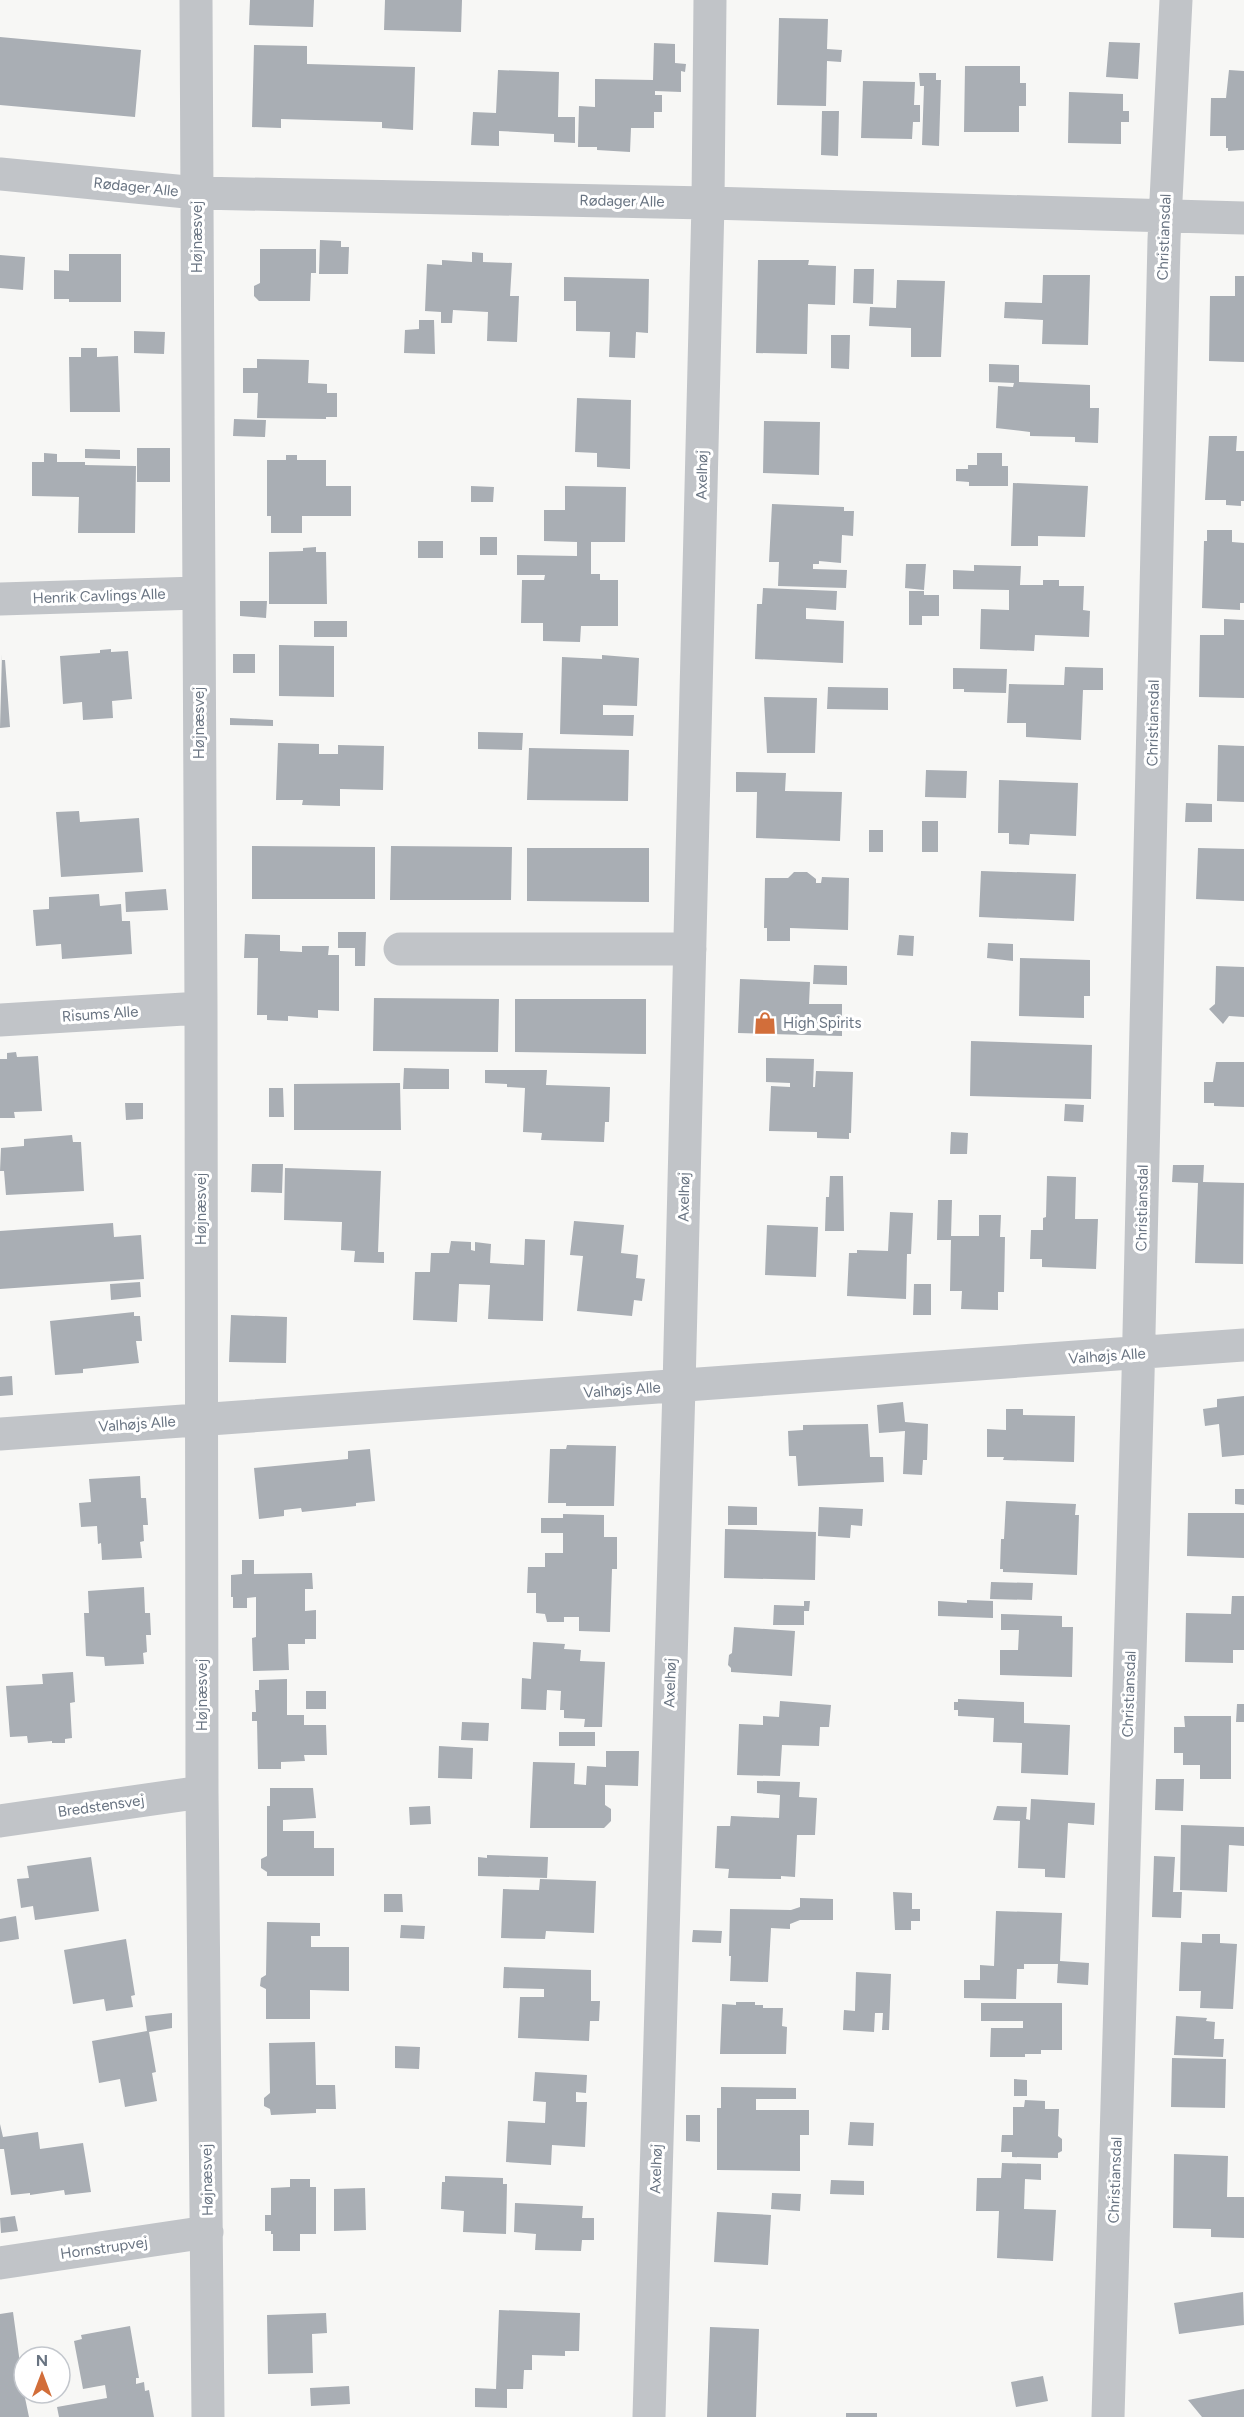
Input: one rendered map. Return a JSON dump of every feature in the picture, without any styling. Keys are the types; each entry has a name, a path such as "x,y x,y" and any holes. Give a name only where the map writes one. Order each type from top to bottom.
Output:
{"street":[{"name":"Højnæsvej","path":"196,0 202,1791 208,2417"},
{"name":"Axelhøj","path":"649,2417 679,1387 708,203 710,0"},
{"name":"Christiansdal","path":"1108,2417 1138,1354 1164,216 1176,0"},
{"name":"Rødager Alle","path":"0,174 197,193 708,203 1244,218"},
{"name":"Henrik Cavlings Alle","path":"0,599 198,592"},
{"path":"400,949 690,949"},
{"name":"Risums Alle","path":"0,1020 201,1008"},
{"name":"Valhøjs Alle","path":"0,1434 1244,1345"},
{"name":"Bredstensvej","path":"0,1821 202,1791"},
{"name":"Hornstrupvej","path":"0,2263 207,2232"}],"building":[{"path":"250,0 314,0 313,27 249,25"},
{"path":"385,0 462,0 461,32 384,30"},
{"path":"779,18 828,19 827,49 842,50 841,62 827,61 826,106 777,105"},
{"path":"0,37 141,50 135,117 0,105"},
{"path":"1109,42 1140,43 1138,79 1106,77"},
{"path":"654,43 675,44 675,63 686,64 685,72 681,71 681,92 655,91 655,95 662,95 662,112 654,112 654,128 631,128 630,152 597,150 597,147 578,147 579,106 595,107 595,79 653,80"},
{"path":"254,45 307,46 307,64 415,67 413,130 382,128 382,122 281,119 281,128 252,127"},
{"path":"965,66 1020,66 1020,83 1026,83 1026,106 1019,106 1019,132 964,132"},
{"path":"498,70 559,72 558,117 575,117 575,143 554,142 554,134 499,131 499,146 471,145 473,112 496,113"},
{"path":"1229,70 1244,71 1244,150 1228,151 1226,136 1210,136 1211,98 1226,98"},
{"path":"919,73 936,73 936,80 941,80 939,146 922,145 924,86 920,86"},
{"path":"863,81 915,82 914,105 920,105 920,122 913,122 912,139 861,138"},
{"path":"1069,92 1123,94 1123,111 1129,111 1129,122 1121,122 1121,144 1068,143"},
{"path":"822,111 839,111 838,156 821,155"},
{"path":"320,240 341,241 341,247 349,247 348,274 319,274"},
{"path":"260,249 316,249 316,273 311,273 310,301 259,301 254,296 254,286 260,283"},
{"path":"472,252 483,253 483,262 512,263 510,296 519,296 517,342 487,341 488,312 453,310 452,323 441,323 441,312 425,311 427,264 442,265 442,260 472,262"},
{"path":"69,254 121,254 121,302 69,302 69,299 54,299 54,270 69,271"},
{"path":"0,255 25,257 23,290 0,288"},
{"path":"758,260 809,260 808,265 836,266 835,305 808,304 807,354 756,353"},
{"path":"854,269 874,269 873,304 853,303"},
{"path":"1043,275 1090,275 1088,345 1042,344 1043,320 1004,318 1005,302 1042,303"},
{"path":"1235,276 1244,276 1244,362 1209,361 1210,296 1235,296"},
{"path":"564,277 649,279 648,333 636,332 635,358 609,357 610,332 576,331 576,301 564,301"},
{"path":"897,280 945,281 941,357 911,357 911,328 869,326 870,307 896,308"},
{"path":"419,320 434,320 435,354 404,353 405,330 419,329"},
{"path":"134,331 165,332 164,354 134,353"},
{"path":"831,335 850,335 849,369 831,368"},
{"path":"81,348 97,348 97,357 118,356 120,412 70,412 69,357 81,357"},
{"path":"257,359 309,360 308,383 327,384 327,393 337,393 337,417 326,417 326,419 257,418 258,393 243,393 243,368 257,368"},
{"path":"989,364 1019,365 1019,382 1090,385 1090,408 1099,408 1098,443 1075,442 1075,437 1030,436 1030,432 996,428 998,386 1013,387 1014,383 989,382"},
{"path":"577,398 631,400 630,469 597,467 597,453 575,452"},
{"path":"234,419 266,420 265,437 233,436"},
{"path":"764,421 820,422 819,475 763,473"},
{"path":"1209,436 1237,436 1236,451 1244,451 1244,501 1241,501 1241,506 1226,505 1226,500 1205,500"},
{"path":"137,448 170,448 170,482 137,482"},
{"path":"85,449 120,450 120,459 85,458"},
{"path":"44,453 57,454 57,462 136,466 135,533 78,533 79,497 32,496 32,462 44,462"},
{"path":"977,453 1002,453 1002,466 1008,466 1008,486 969,486 969,482 956,481 956,469 968,469 968,465 977,465"},
{"path":"286,455 297,455 297,460 326,460 326,486 351,486 351,516 302,516 302,533 271,533 271,516 267,516 267,460 286,460"},
{"path":"1013,483 1088,486 1085,537 1038,536 1038,546 1011,546"},
{"path":"471,486 494,487 493,502 471,502"},
{"path":"565,486 626,487 625,542 591,542 591,574 600,574 600,580 618,580 618,626 581,626 580,642 543,641 543,623 521,623 522,580 544,580 545,575 517,575 517,555 577,556 577,542 544,541 544,510 565,510"},
{"path":"772,504 844,507 844,511 854,511 853,536 842,535 841,563 819,561 819,564 813,564 813,569 847,570 846,588 778,586 779,562 769,562"},
{"path":"1207,530 1232,530 1232,542 1244,543 1244,603 1240,603 1240,610 1202,608 1204,541 1207,541"},
{"path":"480,537 497,537 497,555 480,555"},
{"path":"418,541 443,541 443,558 418,558"},
{"path":"316,547 316,552 326,552 327,604 269,604 269,552 303,551 303,548"},
{"path":"906,564 926,564 924,590 905,588"},
{"path":"974,565 1021,566 1020,585 1043,585 1043,580 1059,580 1059,586 1084,586 1083,610 1090,611 1089,637 1035,635 1034,651 980,649 981,609 1009,610 1009,590 953,589 953,570 974,571"},
{"path":"763,588 837,591 836,610 806,608 806,619 844,621 843,663 755,659 757,604 762,604"},
{"path":"909,591 924,591 924,595 939,595 939,616 922,616 922,625 909,625"},
{"path":"240,601 267,601 266,618 240,616"},
{"path":"1224,619 1244,620 1244,698 1199,697 1200,635 1224,635"},
{"path":"314,621 347,621 347,637 314,637"},
{"path":"279,645 334,646 334,697 279,696"},
{"path":"111,649 111,652 128,651 132,699 112,701 113,718 83,720 82,702 63,704 60,656 100,653 100,650"},
{"path":"2,654 2,660 5,660 10,727 0,728"},
{"path":"233,654 255,654 255,673 233,673"},
{"path":"602,655 639,658 637,706 603,705 603,715 634,715 633,736 560,734 562,657 602,659"},
{"path":"1065,667 1103,668 1103,690 1083,690 1081,740 1026,737 1026,723 1007,723 1009,684 1064,685"},
{"path":"953,668 1007,669 1006,693 964,692 964,689 953,689"},
{"path":"828,687 888,688 888,710 827,709"},
{"path":"764,697 817,698 815,753 767,753"},
{"path":"230,718 273,720 273,726 230,725"},
{"path":"478,732 523,733 522,750 478,749"},
{"path":"278,743 319,744 319,754 338,754 338,745 384,746 383,790 340,789 340,806 302,805 303,800 276,800"},
{"path":"1218,745 1244,746 1244,802 1217,801"},
{"path":"529,748 629,750 628,801 527,800"},
{"path":"926,770 967,771 966,798 925,797"},
{"path":"736,772 786,773 785,791 842,792 840,841 756,838 757,792 736,792"},
{"path":"999,780 1078,783 1076,836 1030,834 1029,845 1009,844 1009,833 998,833"},
{"path":"1186,803 1212,804 1212,822 1185,822"},
{"path":"79,811 80,822 139,818 143,872 61,877 56,812"},
{"path":"922,821 938,821 938,852 922,852"},
{"path":"869,830 883,830 883,852 869,852"},
{"path":"252,846 375,847 375,899 252,899"},
{"path":"391,846 512,847 511,900 390,900"},
{"path":"527,848 649,848 649,902 527,901"},
{"path":"1198,848 1244,849 1244,901 1196,899"},
{"path":"981,871 1076,874 1074,921 979,917"},
{"path":"794,872 807,872 816,879 816,883 821,883 822,877 849,878 848,930 790,928 790,941 767,941 767,928 764,928 765,878 788,878"},
{"path":"166,889 168,910 126,912 125,892"},
{"path":"99,894 100,906 121,904 122,921 130,921 132,954 62,959 61,944 36,946 33,910 49,909 49,897"},
{"path":"338,932 366,932 365,966 355,966 355,948 338,948"},
{"path":"245,934 280,935 280,951 302,952 302,946 329,946 328,955 339,955 339,1011 318,1010 318,1018 288,1016 288,1021 267,1020 267,1015 257,1015 258,958 244,958"},
{"path":"899,935 914,936 913,956 897,955"},
{"path":"988,943 1013,944 1013,961 987,958"},
{"path":"1020,958 1090,960 1090,996 1084,996 1084,1018 1019,1016"},
{"path":"814,965 847,966 847,985 813,984"},
{"path":"1216,966 1244,967 1244,1017 1229,1016 1223,1024 1209,1009 1215,1004"},
{"path":"740,979 810,982 809,1004 842,1004 842,1036 738,1033"},
{"path":"374,998 499,999 498,1052 373,1051"},
{"path":"515,999 646,999 646,1054 515,1052"},
{"path":"971,1041 1092,1045 1091,1099 970,1096"},
{"path":"16,1052 17,1057 38,1056 42,1111 14,1112 15,1118 0,1118 0,1059 7,1059 7,1053"},
{"path":"766,1058 814,1059 813,1087 815,1087 816,1071 853,1072 849,1139 817,1138 817,1132 769,1131 771,1086 790,1087 790,1083 766,1082"},
{"path":"1216,1062 1244,1062 1244,1107 1214,1106 1214,1103 1204,1103 1204,1082 1213,1082"},
{"path":"404,1068 449,1069 449,1089 403,1089"},
{"path":"485,1070 547,1070 546,1085 610,1087 609,1122 605,1122 604,1142 541,1140 542,1133 523,1132 525,1088 485,1083"},
{"path":"400,1083 401,1130 294,1130 294,1084"},
{"path":"269,1088 283,1088 284,1117 269,1117"},
{"path":"125,1103 143,1103 143,1119 126,1120"},
{"path":"1065,1104 1084,1105 1083,1122 1064,1121"},
{"path":"951,1132 968,1133 967,1154 950,1154"},
{"path":"72,1135 73,1142 81,1142 84,1191 6,1195 4,1171 0,1171 1,1148 24,1146 24,1139"},
{"path":"252,1164 283,1164 282,1193 251,1192"},
{"path":"1173,1165 1204,1165 1203,1182 1244,1183 1243,1264 1195,1263 1198,1183 1172,1182"},
{"path":"285,1168 381,1171 378,1252 384,1252 384,1263 354,1262 355,1251 341,1250 342,1222 284,1220"},
{"path":"830,1176 843,1176 844,1231 825,1231 826,1197 829,1197"},
{"path":"1047,1176 1076,1177 1075,1219 1098,1219 1096,1269 1042,1267 1042,1259 1030,1259 1031,1230 1043,1230 1043,1218 1046,1217"},
{"path":"938,1200 952,1200 951,1236 979,1236 979,1215 1001,1215 1000,1237 1005,1237 1004,1292 998,1292 998,1310 961,1309 962,1291 950,1291 951,1240 937,1240"},
{"path":"890,1212 913,1213 911,1254 907,1254 906,1299 847,1296 849,1253 857,1253 857,1250 888,1251"},
{"path":"574,1221 624,1225 621,1253 638,1255 636,1278 645,1279 642,1301 634,1300 632,1316 577,1311 583,1256 570,1255"},
{"path":"113,1223 114,1237 141,1235 144,1279 0,1289 0,1231"},
{"path":"767,1225 818,1227 816,1277 765,1275"},
{"path":"525,1239 545,1240 543,1321 488,1319 490,1285 459,1284 457,1322 413,1320 415,1272 430,1272 431,1253 449,1253 451,1241 471,1242 471,1250 475,1251 475,1242 491,1244 490,1263 524,1265"},
{"path":"140,1282 141,1297 111,1300 110,1284"},
{"path":"914,1284 931,1284 931,1315 913,1315"},
{"path":"134,1312 134,1316 140,1316 142,1341 136,1341 139,1363 83,1369 83,1373 55,1375 50,1321"},
{"path":"231,1315 287,1317 286,1363 229,1362"},
{"path":"12,1376 13,1395 0,1396 0,1377"},
{"path":"1244,1396 1244,1455 1222,1457 1219,1424 1205,1426 1203,1409 1217,1407 1217,1399"},
{"path":"903,1402 905,1422 928,1424 927,1460 923,1460 922,1475 903,1474 905,1431 879,1433 877,1405"},
{"path":"1006,1409 1023,1409 1023,1415 1075,1416 1074,1462 1003,1460 1004,1457 987,1457 987,1429 1006,1430"},
{"path":"868,1424 870,1457 883,1457 884,1482 798,1486 796,1456 789,1456 788,1431 803,1430 803,1425"},
{"path":"567,1445 616,1446 614,1506 566,1506 566,1503 548,1503 550,1449 566,1449"},
{"path":"370,1449 375,1501 356,1503 356,1506 302,1512 301,1508 284,1510 284,1516 259,1519 254,1468 348,1459 348,1451"},
{"path":"140,1476 141,1498 146,1498 148,1525 143,1525 144,1541 140,1542 142,1558 102,1560 97,1526 81,1527 79,1503 91,1502 89,1479"},
{"path":"1235,1489 1244,1489 1244,1505 1235,1504"},
{"path":"1006,1501 1076,1504 1075,1515 1079,1515 1077,1575 1003,1572 1003,1569 1000,1569"},
{"path":"728,1506 757,1507 757,1525 728,1525"},
{"path":"819,1507 863,1509 862,1526 851,1525 850,1538 818,1536"},
{"path":"1188,1513 1244,1513 1244,1558 1187,1556"},
{"path":"563,1514 604,1515 604,1537 617,1537 617,1569 612,1569 610,1632 579,1631 579,1617 564,1617 564,1622 547,1622 545,1614 536,1613 536,1593 527,1593 528,1567 545,1567 545,1553 563,1553 563,1533 541,1533 541,1518 563,1518"},
{"path":"725,1529 816,1532 815,1580 724,1578"},
{"path":"242,1560 254,1560 254,1574 312,1573 313,1589 305,1589 305,1611 316,1610 316,1639 305,1639 305,1644 288,1644 289,1670 253,1671 252,1638 256,1637 256,1597 247,1598 247,1608 233,1608 233,1597 231,1597 231,1575 242,1574"},
{"path":"991,1582 1033,1583 1032,1600 990,1599"},
{"path":"144,1587 145,1613 150,1613 151,1635 146,1635 147,1652 143,1653 144,1664 105,1666 104,1657 86,1656 84,1613 89,1613 88,1591"},
{"path":"1232,1596 1244,1596 1244,1650 1233,1650 1233,1663 1185,1662 1186,1613 1231,1614"},
{"path":"967,1600 993,1601 993,1618 938,1616 938,1601 967,1603"},
{"path":"804,1601 810,1601 809,1611 804,1611 804,1625 773,1625 774,1605 804,1606"},
{"path":"1001,1614 1062,1616 1062,1627 1073,1627 1072,1677 1000,1675 1000,1650 1018,1650 1019,1630 1001,1630"},
{"path":"734,1627 795,1631 792,1676 731,1672 728,1665 729,1655 732,1653"},
{"path":"533,1642 565,1644 564,1649 581,1650 580,1661 605,1662 602,1727 584,1727 585,1719 564,1718 564,1710 560,1710 561,1691 547,1690 546,1710 521,1709 522,1678 531,1679"},
{"path":"73,1672 75,1702 70,1703 72,1738 65,1739 65,1743 52,1743 52,1741 28,1743 27,1736 10,1737 6,1686 43,1684 42,1674"},
{"path":"287,1679 287,1715 304,1715 304,1725 326,1725 327,1755 304,1755 305,1761 281,1762 281,1769 258,1769 257,1721 252,1721 252,1712 256,1712 255,1690 259,1690 259,1680"},
{"path":"306,1691 326,1691 326,1709 306,1709"},
{"path":"958,1699 1024,1702 1024,1723 1070,1725 1068,1775 1021,1773 1022,1743 993,1742 994,1718 958,1716 958,1710 954,1710 954,1702 958,1702"},
{"path":"780,1701 831,1705 829,1727 820,1727 819,1746 782,1745 780,1776 737,1775 739,1724 763,1725 763,1716 779,1717"},
{"path":"1237,1704 1244,1704 1244,1722 1236,1722"},
{"path":"1184,1716 1231,1716 1231,1779 1200,1779 1200,1765 1183,1765 1183,1753 1174,1753 1174,1727 1185,1727"},
{"path":"462,1722 489,1723 488,1741 461,1740"},
{"path":"559,1732 595,1732 595,1746 559,1746"},
{"path":"439,1746 473,1748 472,1779 438,1778"},
{"path":"606,1751 639,1751 638,1786 605,1785 605,1805 611,1809 611,1821 604,1828 530,1828 533,1762 575,1763 574,1784 586,1785 587,1766 606,1767"},
{"path":"1156,1779 1184,1779 1183,1811 1155,1810"},
{"path":"757,1781 800,1782 799,1797 817,1798 815,1835 797,1835 795,1877 728,1878 729,1869 715,1868 717,1826 730,1826 731,1816 779,1818 780,1795 757,1793"},
{"path":"270,1788 313,1788 316,1818 283,1820 283,1831 314,1831 314,1848 334,1848 334,1876 267,1876 267,1872 261,1868 261,1859 267,1856 267,1806 270,1806"},
{"path":"1031,1799 1095,1803 1094,1825 1068,1823 1065,1878 1045,1877 1045,1869 1018,1868 1020,1821 993,1820 997,1806 1027,1807 1026,1819 1030,1820"},
{"path":"430,1806 431,1824 410,1825 409,1807"},
{"path":"1181,1825 1244,1827 1244,1846 1229,1845 1227,1892 1180,1890"},
{"path":"487,1855 548,1857 547,1878 478,1876 478,1857 487,1858"},
{"path":"1154,1856 1175,1857 1173,1892 1182,1892 1181,1918 1152,1917"},
{"path":"91,1857 99,1911 35,1920 33,1906 21,1908 17,1879 29,1878 27,1866"},
{"path":"540,1879 596,1881 594,1933 546,1931 545,1939 501,1938 503,1889 539,1890"},
{"path":"893,1892 912,1893 912,1909 920,1909 920,1921 911,1921 911,1930 895,1930"},
{"path":"384,1894 402,1894 403,1912 384,1912"},
{"path":"800,1898 833,1899 833,1920 800,1920 790,1924 790,1929 771,1928 768,1982 730,1981 730,1909 791,1910 800,1907"},
{"path":"996,1911 1062,1913 1060,1961 1089,1963 1088,1985 1057,1983 1058,1964 1024,1964 1024,1969 1017,1969 1016,1999 964,1998 964,1980 980,1980 980,1965 994,1966"},
{"path":"16,1916 19,1939 0,1942 0,1919"},
{"path":"267,1922 320,1923 320,1936 311,1936 311,1947 349,1947 349,1991 310,1990 310,2019 266,2019 266,1989 260,1986 261,1978 266,1975"},
{"path":"401,1925 425,1926 424,1939 400,1938"},
{"path":"693,1930 722,1931 721,1943 692,1942"},
{"path":"1202,1934 1220,1934 1220,1943 1237,1944 1233,2009 1200,2008 1201,1991 1179,1991 1181,1942 1202,1943"},
{"path":"126,1939 135,1995 131,1996 133,2007 106,2011 104,1999 73,2004 64,1950"},
{"path":"504,1967 591,1970 591,2001 600,2001 599,2021 590,2021 589,2041 518,2038 520,1997 544,1997 544,1989 503,1988"},
{"path":"856,1972 891,1974 889,2030 882,2030 883,2013 875,2013 874,2032 843,2030 844,2010 855,2011"},
{"path":"736,2002 755,2002 755,2005 763,2005 763,2008 783,2008 782,2026 787,2027 786,2054 720,2054 722,2004 736,2005"},
{"path":"981,2003 1062,2003 1062,2050 1041,2050 1041,2054 1025,2054 1025,2057 990,2057 991,2028 1023,2028 1023,2021 981,2021"},
{"path":"172,2013 172,2028 149,2032 156,2072 152,2073 157,2101 125,2107 120,2079 99,2083 92,2041 147,2031 145,2016"},
{"path":"1176,2016 1207,2018 1206,2021 1215,2022 1214,2039 1224,2039 1223,2057 1174,2055"},
{"path":"315,2042 316,2085 335,2085 336,2109 316,2109 316,2113 271,2115 270,2109 264,2106 264,2098 270,2093 269,2043"},
{"path":"395,2046 420,2047 419,2069 395,2068"},
{"path":"1172,2058 1226,2059 1225,2108 1171,2107"},
{"path":"535,2072 587,2075 586,2093 576,2092 576,2102 587,2102 585,2147 552,2145 551,2165 506,2162 508,2121 545,2123 546,2102 533,2101"},
{"path":"1014,2079 1027,2080 1027,2096 1014,2096"},
{"path":"721,2087 796,2088 796,2099 756,2099 756,2110 809,2110 809,2135 800,2135 800,2171 717,2170 717,2108 721,2108"},
{"path":"1025,2100 1045,2101 1045,2109 1059,2109 1058,2136 1062,2139 1062,2151 1058,2153 1058,2158 1012,2157 1012,2152 1001,2152 1002,2135 1013,2135 1013,2107 1024,2107"},
{"path":"686,2115 700,2115 700,2142 686,2141"},
{"path":"850,2122 874,2123 873,2146 848,2145"},
{"path":"0,2124 3,2137 38,2132 40,2149 83,2143 91,2192 65,2195 64,2190 11,2195 4,2149 0,2149"},
{"path":"1174,2154 1228,2156 1227,2197 1244,2197 1244,2238 1211,2237 1211,2229 1173,2228"},
{"path":"1002,2163 1041,2164 1041,2180 1025,2179 1024,2209 1056,2210 1053,2261 997,2258 999,2211 976,2211 977,2178 1001,2178"},
{"path":"445,2176 503,2178 503,2184 507,2184 506,2234 463,2232 464,2211 441,2209 442,2182 445,2182"},
{"path":"290,2179 310,2179 310,2187 316,2187 316,2234 300,2234 300,2251 273,2251 273,2234 271,2231 265,2231 265,2215 271,2215 271,2188 290,2187"},
{"path":"831,2180 864,2181 864,2195 830,2194"},
{"path":"365,2188 366,2230 334,2231 334,2189"},
{"path":"772,2193 801,2194 800,2211 771,2209"},
{"path":"515,2203 583,2206 582,2218 594,2218 594,2240 582,2240 581,2251 535,2250 536,2234 514,2232"},
{"path":"717,2212 771,2215 768,2265 714,2262"},
{"path":"15,2216 18,2231 1,2233 0,2218"},
{"path":"1243,2292 1244,2325 1179,2334 1174,2303"},
{"path":"499,2310 580,2313 579,2351 565,2351 565,2356 532,2355 532,2370 524,2370 523,2389 507,2389 507,2408 475,2407 475,2388 496,2389"},
{"path":"13,2312 17,2345 12,2345 12,2405 26,2405 29,2417 0,2417 0,2314"},
{"path":"326,2313 327,2333 312,2334 313,2373 268,2374 267,2315"},
{"path":"130,2326 139,2378 136,2378 136,2384 144,2382 145,2391 149,2390 154,2417 59,2417 57,2407 107,2398 105,2385 83,2389 74,2341 82,2339 81,2335"},
{"path":"710,2327 759,2329 756,2417 707,2417"},
{"path":"1043,2376 1048,2401 1016,2407 1011,2382"},
{"path":"349,2386 350,2404 311,2406 310,2388"},
{"path":"1244,2389 1244,2417 1202,2417 1188,2400"},
{"path":"846,2413 877,2413 877,2417 846,2417"}],"place":[{"name":"High Spirits","path":"765,1023"}]}
